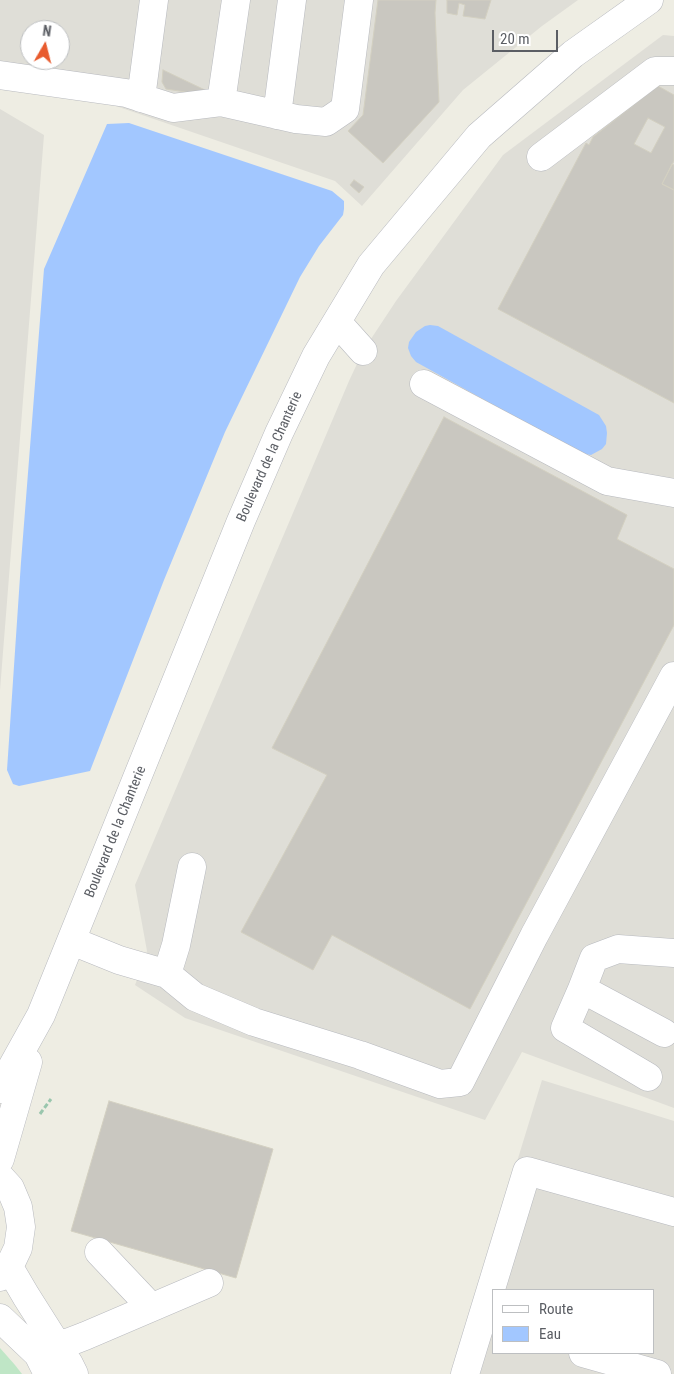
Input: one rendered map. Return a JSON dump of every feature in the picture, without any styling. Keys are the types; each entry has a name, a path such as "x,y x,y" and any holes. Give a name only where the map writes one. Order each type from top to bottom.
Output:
{"street":[{"path":"141,98 154,0"},
{"path":"222,102 236,0"},
{"path":"277,115 292,0"},
{"path":"0,75 126,93 173,108 222,102 277,115 326,122 345,109 359,0"},
{"name":"Boulevard de la Chanterie","path":"0,1090 41,1015 245,513 279,433 316,356 371,265 479,136 573,54 649,0"},
{"path":"541,157 655,71 674,71"},
{"path":"337,322 363,351"},
{"path":"424,384 608,481 674,493"},
{"path":"72,941 119,960 167,974 195,997 254,1022 360,1055 440,1084 460,1082 534,936 674,676"},
{"path":"167,974 180,928 192,867"},
{"path":"648,1077 565,1028 594,958 618,949 674,953"},
{"path":"582,989 664,1033"},
{"name":"Boulevard de la Chanterie","path":"0,1159 41,1015"},
{"path":"497,1289 527,1171 674,1212"},
{"path":"0,1176 10,1188 18,1207 21,1227 18,1248 5,1272 48,1358"},
{"path":"99,1252 151,1307"},
{"path":"48,1358 85,1336 209,1283"},
{"path":"465,1374 487,1326 492,1307"},
{"path":"0,1318 48,1358 74,1374"},
{"path":"586,1354 657,1374"}],"shaded area":[{"path":"0,0 578,0 542,26 463,90 362,206 335,181 113,105 0,88"},
{"path":"663,35 674,36 674,1108 522,1052 485,1120 185,1018 135,985 147,951 135,885 363,351 396,301 503,155"},
{"path":"0,109 44,135 0,690"},
{"path":"542,1080 674,1121 674,1374 452,1374"}],"green space":[{"path":"0,1348 15,1365 22,1374 0,1374"}],"water":[{"path":"129,123 332,191 344,201 344,209 343,215 319,246 300,277 225,432 164,580 90,771 19,786 13,784 7,770 44,269 107,124"},
{"path":"430,325 438,326 599,415 606,426 606,444 602,449 591,455 580,453 416,362 408,348 409,342 416,332"}],"building":[{"path":"378,0 436,0 439,102 383,163 348,131 363,115"},
{"path":"447,0 491,0 485,19 463,16 465,5 459,3 457,15 447,13"},
{"path":"163,70 207,91 206,95 166,89 162,82"},
{"path":"658,86 674,95 674,161 662,184 674,190 674,403 498,309 586,143 589,145 593,137","holes":["648,118 665,127 651,153 634,144"]},
{"path":"672,164 674,165 674,190 662,184"},
{"path":"354,180 364,187 359,193 350,185"},
{"path":"444,417 627,515 617,539 674,569 674,625 470,1009 332,935 313,970 241,932 327,775 272,748"},
{"path":"109,1101 273,1149 236,1278 71,1231"}]}
